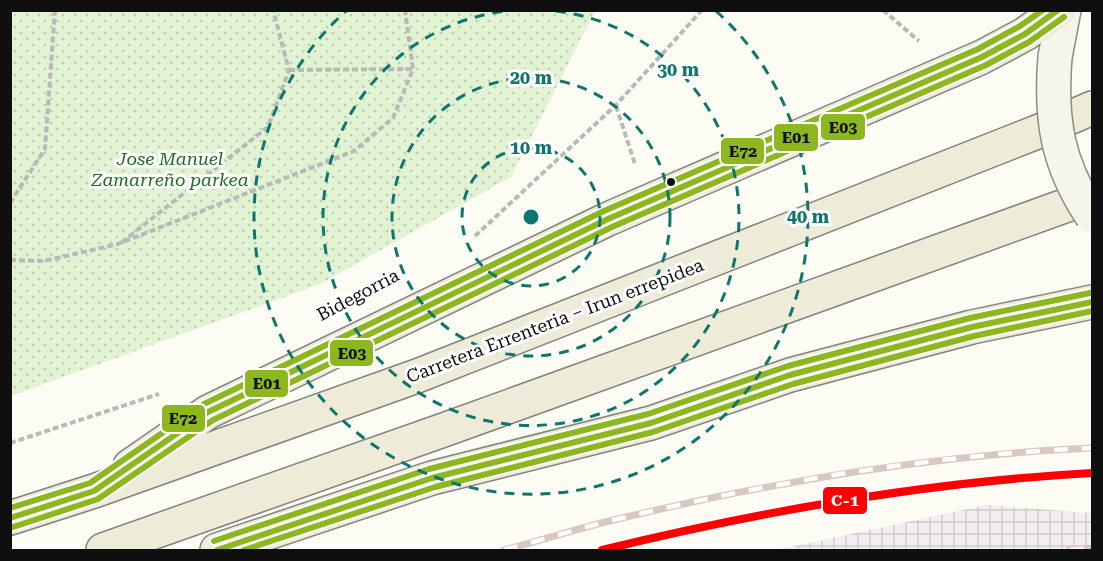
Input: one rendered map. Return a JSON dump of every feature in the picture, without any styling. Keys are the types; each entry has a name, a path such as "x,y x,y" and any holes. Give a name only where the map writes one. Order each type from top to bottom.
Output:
{"main road":[{"path":"94,491 208,412 608,219 982,57 1025,34 1059,10"},
{"path":"1064,10 1056,42 1052,88 1056,135 1067,173 1092,216"},
{"name":"Carretera Errenteria – Irun errepidea","path":"10,518 94,491 417,376 1092,108"},
{"path":"103,550 1092,196"},
{"path":"217,550 432,478 651,423 790,375 972,327 1092,302"}],"path":[{"path":"10,203 45,149 55,10"},
{"path":"118,244 268,127 290,70 273,10"},
{"path":"10,260 44,261 118,244 354,151 393,118 414,69 405,10"},
{"path":"473,238 616,105 702,10"},
{"path":"883,10 928,48"},
{"path":"290,70 414,69"},
{"path":"616,105 637,172"},
{"path":"10,443 166,391"}],"shaded area":[{"path":"986,505 1092,513 1092,550 777,550"}],"green space":[{"name":"Jose Manuel Zamarreño parkea","path":"11,10 595,11 511,177 320,284 11,396"}],"railway":[{"path":"504,550 592,525 797,481 914,463 1092,448"},
{"path":"1070,550 1092,548"}],"transit line":[{"name":"E72","path":"10,508 90,483 204,404 604,211 978,49 1020,26 1043,10"},
{"name":"E01","path":"10,518 94,491 208,412 608,219 982,57 1025,34 1058,10"},
{"name":"E03","path":"13,527 98,499 213,420 612,227 986,65 1029,42 1064,17"},
{"name":"E72","path":"214,541 429,469 648,414 788,366 970,318 1090,293"},
{"name":"E01","path":"217,550 432,478 651,423 790,375 972,327 1092,302"},
{"name":"E03","path":"244,550 435,487 653,432 793,384 974,336 1092,311"},
{"name":"C-1","path":"602,550 723,523 845,500 968,483 1092,473"}]}
